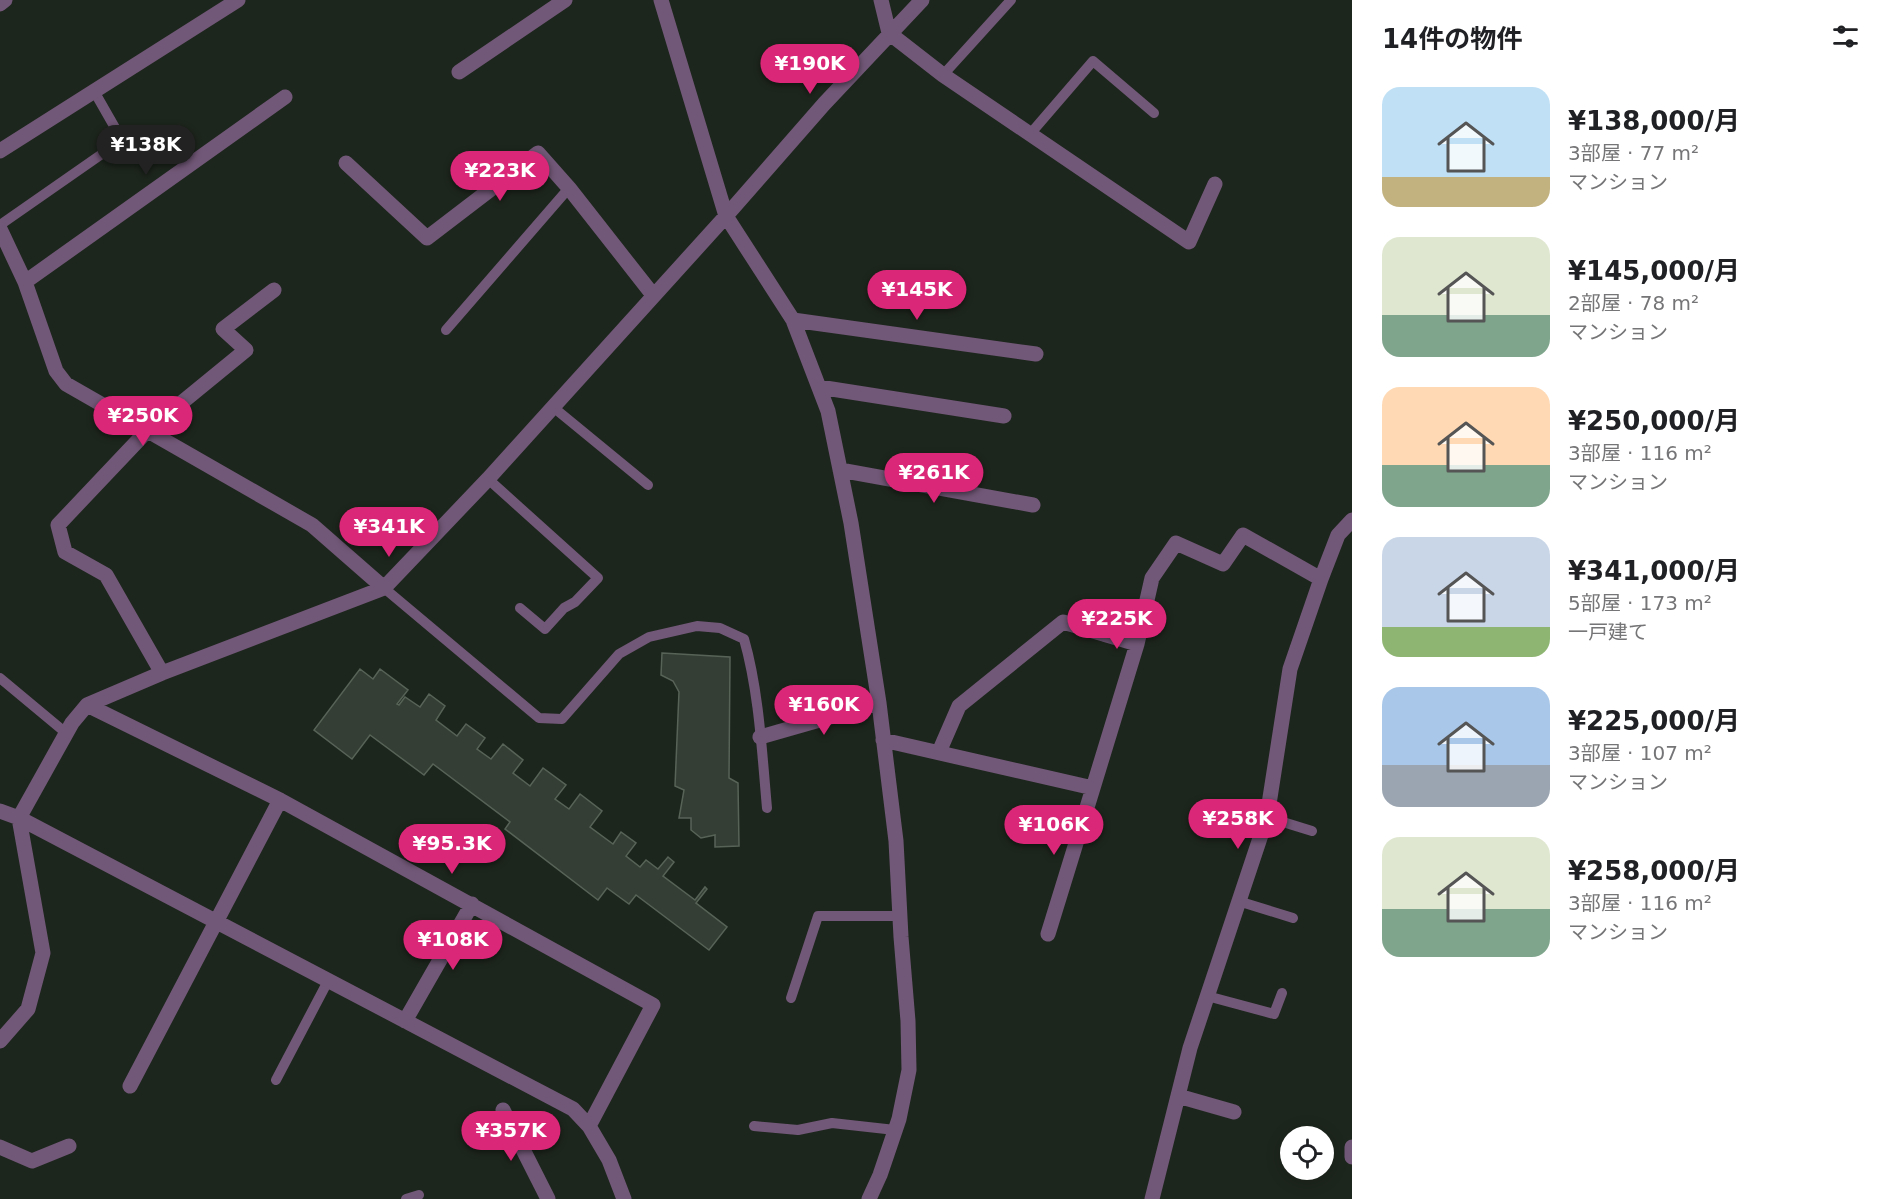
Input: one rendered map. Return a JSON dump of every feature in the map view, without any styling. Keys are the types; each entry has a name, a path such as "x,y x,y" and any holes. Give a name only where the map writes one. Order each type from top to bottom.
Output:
{"street":[{"path":"0,4 5,0"},
{"path":"0,151 238,0"},
{"path":"459,72 565,0"},
{"path":"661,0 726,216 793,320 828,411 851,523 879,703 896,841 908,1021 909,1070 895,1130 880,1175 869,1199"},
{"path":"881,0 889,33 943,75 1189,242 1215,184"},
{"path":"0,1041 28,1009 43,953 19,818 72,723 87,705 162,673 384,588 488,479 824,104 922,0"},
{"path":"25,282 285,97"},
{"path":"346,163 427,238 538,153 569,188 653,296"},
{"path":"0,227 6,255 25,282 56,371 66,384 312,525 384,588"},
{"path":"162,673 106,575 65,552 58,525 147,431 246,350 223,329 274,290"},
{"path":"793,320 1036,354"},
{"path":"819,387 1004,416"},
{"path":"840,470 1033,505"},
{"path":"1152,1199 1190,1048 1267,817 1290,669 1338,535 1352,520"},
{"path":"1048,934 1137,644 1152,578 1176,543 1223,564 1243,535 1321,579"},
{"path":"939,752 960,706 1063,622 1137,644"},
{"path":"760,737 879,703"},
{"path":"87,705 280,800 653,1005 589,1126"},
{"path":"883,740 1092,788"},
{"path":"130,1086 280,800"},
{"path":"1,814 19,818 573,1109 589,1126 609,1160 624,1199"},
{"path":"405,1021 472,904"},
{"path":"1178,1096 1234,1112"},
{"path":"503,1110 548,1199"},
{"path":"0,1147 32,1161 69,1146"},
{"path":"1352,1147 1352,1158"}],"lane":[{"path":"943,75 1011,0"},
{"path":"1031,134 1093,62 1154,113"},
{"path":"0,227 123,140 94,91"},
{"path":"446,330 569,188"},
{"path":"553,407 648,485"},
{"path":"488,479 598,578 575,602 564,608 545,629 520,608"},
{"path":"384,588 539,718 562,719 619,654 649,637 697,627 720,628 744,639 749,655 767,808"},
{"path":"0,678 66,733"},
{"path":"1267,817 1312,831"},
{"path":"1238,901 1293,918"},
{"path":"790,998 818,916 900,916"},
{"path":"276,1080 328,981"},
{"path":"1207,996 1274,1014 1282,993"},
{"path":"754,1126 798,1130 832,1123 895,1130"},
{"path":"406,1199 419,1195"}],"building":[{"path":"662,653 730,657 729,778 738,783 739,846 715,847 715,835 701,838 691,830 691,818 679,818 684,790 675,786 679,692 673,681 661,675"},
{"path":"360,669 373,679 380,669 408,690 397,704 399,705 405,697 420,707 429,694 445,706 436,720 457,736 466,724 485,738 477,749 491,759 503,744 523,760 513,773 530,786 543,768 566,785 555,799 569,809 580,794 602,811 590,827 613,844 621,832 636,843 626,856 640,867 646,860 658,869 668,857 674,862 663,876 695,900 705,887 707,889 696,903 727,927 709,950 636,895 629,904 607,888 598,900 505,829 510,822 433,764 424,775 370,735 352,759 314,730"}]}
